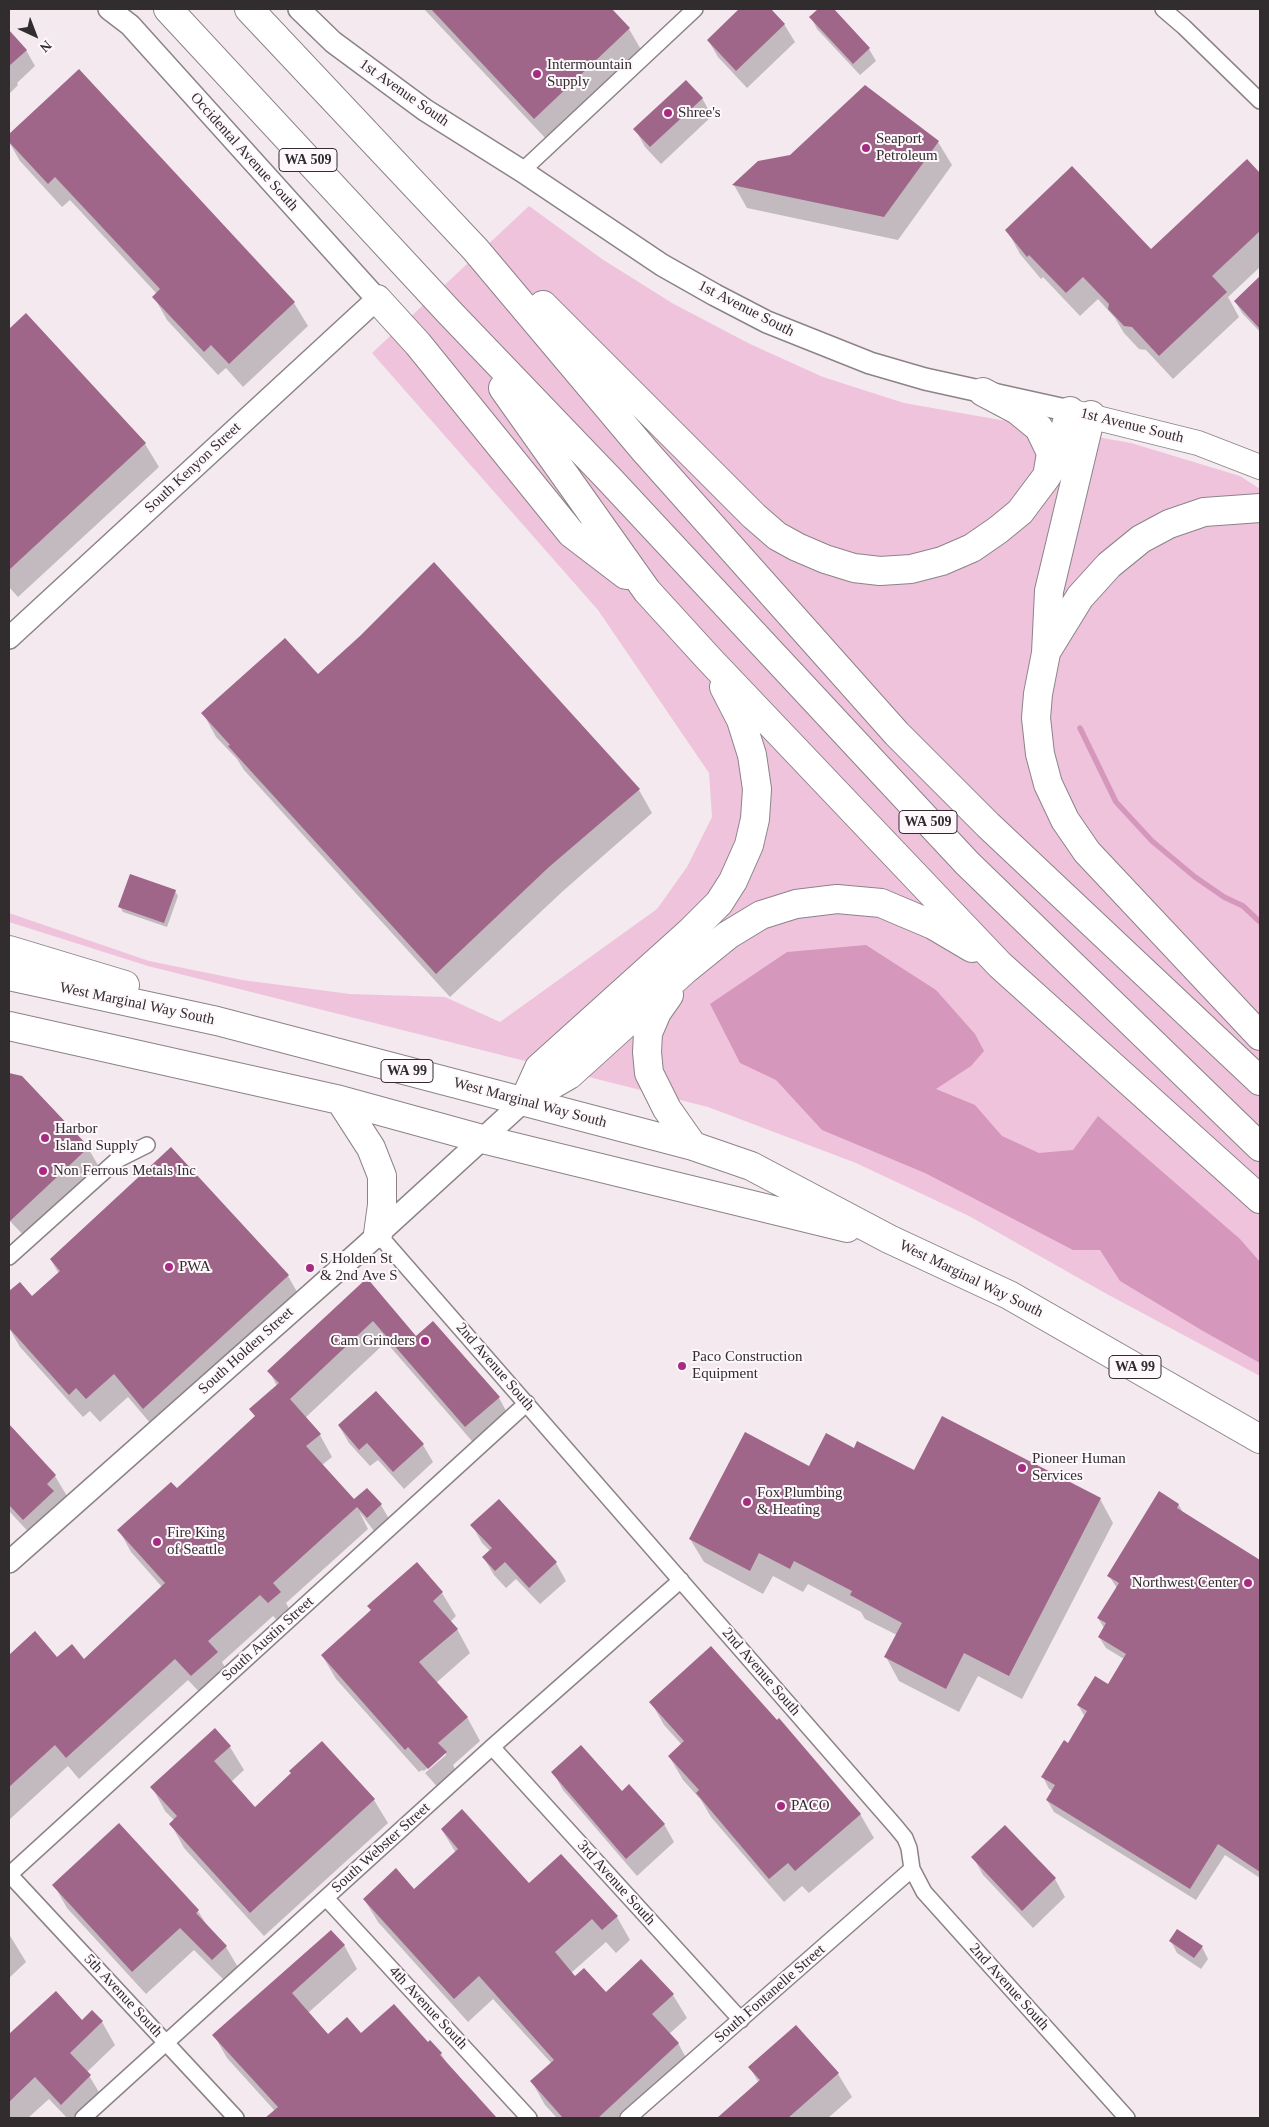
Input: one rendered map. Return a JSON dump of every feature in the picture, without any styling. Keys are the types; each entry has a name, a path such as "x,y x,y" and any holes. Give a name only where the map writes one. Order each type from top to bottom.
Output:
{"highway":[{"name":"WA 509","path":"168,9 449,312 611,481 967,863 1260,1147"},
{"name":"WA 509","path":"249,9 475,249 645,451 897,734 988,826 1260,1081"},
{"path":"475,249 490,252 754,516 777,536 826,560 854,568 880,571 911,569 942,561 972,548 1020,512 1047,476 1080,413"},
{"path":"377,298 418,344 571,533 647,591"},
{"path":"449,312 647,591 710,660 1000,965 1260,1199"},
{"path":"983,392 1018,410 1039,428 1051,453 1047,476"},
{"path":"1080,413 1049,590 1046,652 1038,694 1036,718 1040,754 1048,784 1065,820 1087,852 1260,1036"},
{"path":"1046,652 1080,597 1109,564 1141,540 1168,524 1204,512 1260,508"},
{"path":"524,1101 539,1068 690,932 719,903 749,845 755,818 757,788 752,755 741,720 710,660"},
{"path":"524,1101 569,1075 686,969 728,935 761,915 796,904 837,899 881,903 932,925 1000,965"},
{"path":"9,950 112,980 217,1020"},
{"path":"686,969 657,1012 648,1034 647,1052 650,1076 659,1096 693,1146"},
{"name":"West Marginal Way South","path":"9,976 217,1020 693,1146 751,1166 890,1238 1009,1294 1260,1439"},
{"name":"West Marginal Way South","path":"9,1026 340,1100 482,1139 890,1238"},
{"path":"340,1100 371,1148 382,1176 382,1205 378,1234"}],"main road":[{"name":"1st Avenue South","path":"1080,413 1198,443 1260,467"}],"street":[{"name":"Occidental Avenue South","path":"109,9 130,25 377,298"},
{"name":"1st Avenue South","path":"299,9 333,42 425,110 522,171 662,265 767,322 870,363 925,379 1080,413"},
{"path":"522,171 694,9"},
{"path":"1163,9 1260,101"},
{"name":"South Kenyon Street","path":"9,638 377,298"},
{"name":"South Holden Street","path":"9,1562 378,1234 524,1101"},
{"path":"9,1257 117,1160 146,1145"},
{"name":"2nd Avenue South","path":"378,1234 905,1838 912,1857 912,1870 924,1892 1127,2118"},
{"name":"South Austin Street","path":"9,1875 527,1403"},
{"name":"South Webster Street","path":"84,2118 492,1747 681,1580"},
{"name":"3rd Avenue South","path":"492,1747 741,2020"},
{"name":"South Fontanelle Street","path":"628,2118 912,1870"},
{"name":"5th Avenue South","path":"9,1875 236,2118"},
{"name":"4th Avenue South","path":"326,1898 529,2118"}],"shaded area":[{"path":"529,206 602,259 672,303 750,344 823,377 904,403 1131,443 1240,476 1260,489 1260,1376 1105,1293 969,1216 856,1163 708,1107 148,966 9,922 9,913 149,961 242,980 350,994 445,997 500,1022 657,909 687,867 712,817 709,773 598,610 372,353"},
{"path":"866,945 936,990 975,1034 984,1051 971,1066 936,1089 975,1105 1002,1136 1039,1153 1073,1150 1098,1116 1240,1239 1260,1262 1260,1363 1120,1281 1100,1250 1073,1250 925,1173 822,1130 776,1080 740,1063 710,1004 787,952"}],"building":[{"name":"Intermountain Supply","path":"431,9 612,9 630,28 534,119"},
{"path":"739,9 771,9 785,24 736,71 707,40"},
{"path":"818,9 834,9 870,48 853,64 809,17"},
{"path":"9,30 27,50 9,66"},
{"path":"79,69 295,302 229,364 211,345 204,352 152,297 160,289 55,177 48,184 9,142 9,134"},
{"name":"Shree's","path":"686,80 703,98 650,147 633,129"},
{"name":"Seaport Petroleum","path":"865,85 939,141 884,217 732,185 758,161 790,155"},
{"path":"1247,159 1260,173 1260,231 1212,276 1227,292 1159,356 1132,327 1124,326 1108,309 1109,304 1083,277 1066,293 1029,255 1027,257 1005,230 1072,166 1151,249"},
{"path":"1260,276 1260,329 1234,301"},
{"path":"26,313 146,443 9,570 9,329"},
{"path":"434,562 640,789 549,867 436,974 228,746 230,745 201,713 285,638 318,674 360,636"},
{"path":"130,874 176,890 164,923 118,907"},
{"name":"Harbor Island Supply","path":"9,1073 22,1076 89,1147 9,1222"},
{"name":"PWA","path":"171,1147 289,1275 143,1409 114,1374 86,1399 76,1388 69,1395 9,1328 9,1291 20,1282 32,1296 60,1271 50,1259"},
{"path":"367,1278 416,1336 433,1321 500,1397 465,1427 373,1321 290,1399 321,1434 306,1446 354,1499 367,1488 382,1504 367,1518 357,1507 273,1583 281,1592 268,1603 260,1595 208,1641 218,1652 191,1676 175,1659 66,1758 55,1745 9,1787 9,1655 35,1631 57,1657 72,1644 84,1659 165,1583 117,1530 171,1482 177,1488 255,1416 249,1409 279,1383 267,1371"},
{"path":"376,1391 424,1444 393,1472 367,1443 359,1450 338,1425"},
{"path":"942,1416 1101,1498 1009,1676 964,1653 946,1689 884,1657 902,1623 850,1595 852,1591 794,1561 790,1569 759,1553 750,1571 689,1539 745,1432 809,1466 826,1433 854,1448 857,1441 914,1470"},
{"path":"9,1424 56,1475 47,1484 54,1491 23,1520 9,1505"},
{"path":"1159,1491 1179,1504 1177,1508 1260,1560 1260,1872 1218,1844 1190,1889 1046,1800 1055,1785 1041,1777 1064,1740 1068,1743 1087,1711 1077,1705 1095,1676 1108,1684 1126,1654 1098,1637 1106,1623 1097,1618 1119,1583 1107,1576"},
{"path":"499,1499 557,1562 529,1588 505,1562 495,1571 482,1557 492,1548 470,1525"},
{"path":"417,1562 443,1592 433,1601 458,1629 419,1662 468,1717 438,1743 447,1752 428,1769 408,1747 405,1750 321,1655 371,1610 367,1606"},
{"path":"711,1646 777,1720 779,1718 861,1814 795,1871 788,1863 769,1879 696,1793 699,1790 668,1756 684,1741 649,1702"},
{"path":"215,1728 231,1746 214,1761 255,1807 291,1773 289,1771 322,1741 375,1799 250,1913 169,1824 177,1816 150,1787"},
{"path":"581,1745 622,1791 629,1784 665,1824 626,1859 551,1772"},
{"path":"462,1809 529,1883 561,1854 618,1916 602,1930 592,1919 555,1952 575,1976 584,1968 606,1992 641,1959 674,1994 652,2014 679,2043 598,2118 563,2118 530,2081 554,2060 479,1976 454,1999 363,1899 396,1868 414,1889 458,1849 441,1829"},
{"path":"119,1823 199,1910 196,1913 227,1946 212,1960 180,1928 132,1972 52,1885"},
{"path":"1005,1825 1056,1878 1022,1911 971,1857"},
{"path":"1177,1929 1203,1946 1194,1958 1169,1941"},
{"path":"331,1930 345,1945 292,1993 328,2034 347,2017 361,2033 394,2004 428,2042 430,2040 442,2053 440,2055 497,2118 265,2118 278,2107 212,2035"},
{"path":"56,1991 82,2020 92,2010 103,2021 70,2053 91,2075 61,2105 35,2077 9,2102 9,2034"},
{"path":"796,2025 839,2073 788,2118 717,2118 760,2080 748,2067"}],"waterway":[{"path":"1080,728 1116,802 1152,841 1195,877 1224,897 1243,906 1260,922"}],"place":[{"name":"Intermountain Supply","path":"537,74"},
{"name":"Shree's","path":"668,113"},
{"name":"Seaport Petroleum","path":"866,148"},
{"name":"Harbor Island Supply","path":"45,1138"},
{"name":"Non Ferrous Metals Inc","path":"43,1171"},
{"name":"PWA","path":"169,1267"},
{"name":"S Holden St & 2nd Ave S","path":"310,1268"},
{"name":"Cam Grinders","path":"425,1341"},
{"name":"Paco Construction Equipment","path":"682,1366"},
{"name":"Pioneer Human Services","path":"1022,1468"},
{"name":"Fox Plumbing & Heating","path":"747,1502"},
{"name":"Fire King of Seattle","path":"157,1542"},
{"name":"Northwest Center","path":"1248,1583"},
{"name":"PACO","path":"781,1806"}]}
